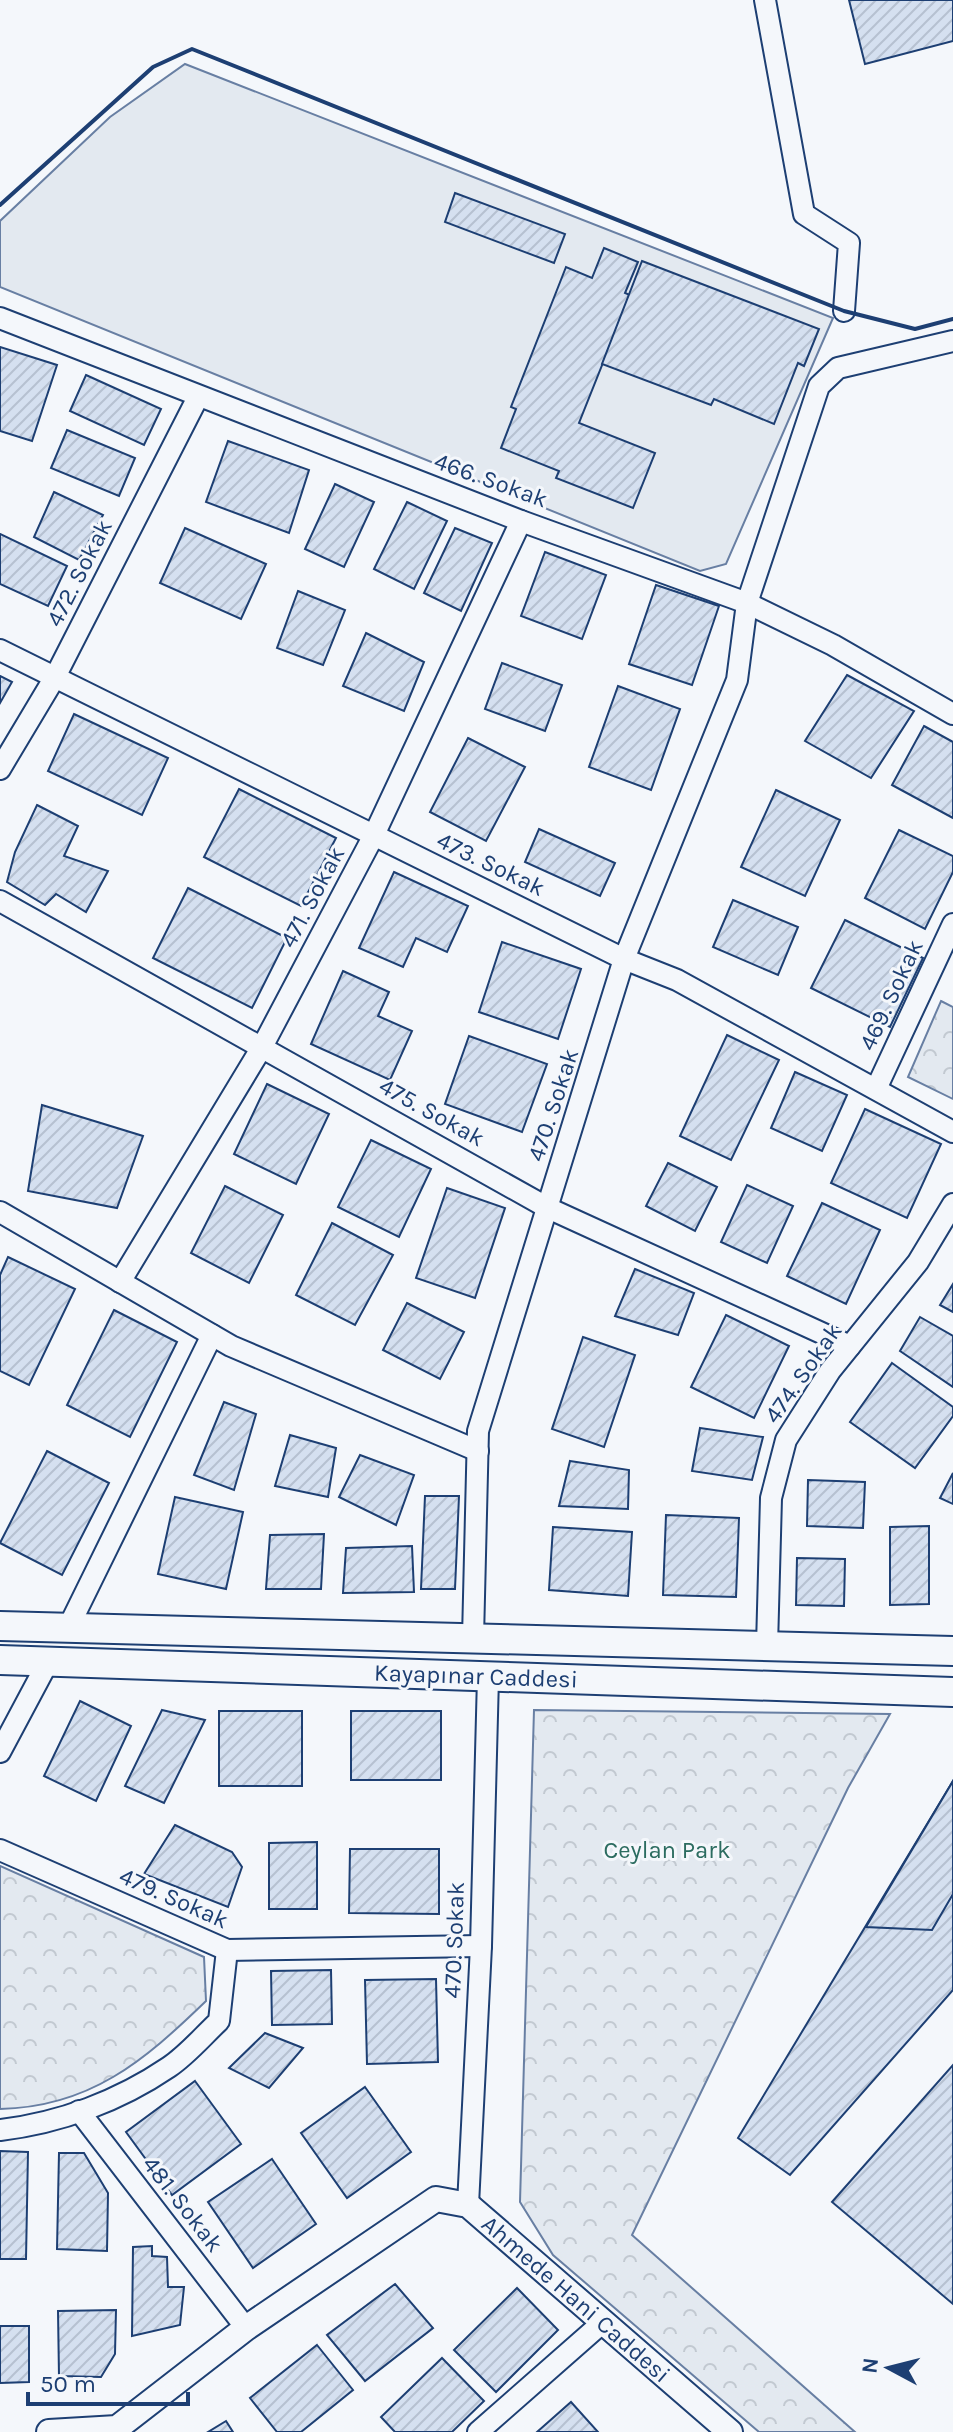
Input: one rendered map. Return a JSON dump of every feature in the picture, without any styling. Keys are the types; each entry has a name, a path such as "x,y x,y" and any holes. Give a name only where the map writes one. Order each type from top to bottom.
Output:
{"main road":[{"name":"Kayapınar Caddesi","path":"0,1626 953,1651"},
{"name":"Kayapınar Caddesi","path":"0,1660 953,1692"}],"street":[{"path":"765,0 804,214 849,243 844,311"},
{"name":"466. Sokak","path":"0,318 521,521 747,603 833,645 953,714"},
{"name":"470. Sokak","path":"473,1638 478,1431 624,959 737,680 747,603 819,386 838,368 953,341"},
{"name":"472. Sokak","path":"0,769 55,677 198,397"},
{"name":"471. Sokak","path":"120,1282 262,1047 374,835 521,521"},
{"name":"473. Sokak","path":"0,650 624,959 677,980 953,1132"},
{"name":"475. Sokak","path":"0,901 548,1208 850,1346"},
{"name":"469. Sokak","path":"876,1089 953,924"},
{"name":"474. Sokak","path":"767,1646 771,1498 777,1464 786,1440 812,1396 918,1262 953,1204"},
{"path":"0,1212 212,1335 478,1451"},
{"path":"69,1626 212,1335"},
{"path":"0,1752 48,1662"},
{"name":"470. Sokak","path":"468,2205 481,1946 488,1677"},
{"name":"479. Sokak","path":"0,1850 227,1950 481,1946"},
{"path":"0,2130 37,2125 79,2111 170,2067 219,2021 227,1950"},
{"name":"481. Sokak","path":"79,2111 246,2328"},
{"name":"Ahmede Hani Caddesi","path":"49,2432 118,2430 246,2328 436,2199 468,2205 730,2432"},
{"path":"478,2432 602,2323"}],"green space":[{"path":"185,64 833,318 726,564 700,571 0,287 0,221 110,117"},
{"path":"941,1001 953,1007 953,1099 908,1077"},
{"name":"Ceylan Park","path":"534,1710 890,1714 848,1788 632,2235 855,2432 759,2432 553,2255 520,2202"},
{"path":"0,1866 204,1957 206,2001 160,2043 114,2077 61,2100 0,2109"}],"building":[{"path":"849,0 953,0 953,41 865,64"},
{"path":"455,193 565,234 554,263 445,222"},
{"path":"604,248 638,262 625,293 630,295 579,423 655,453 633,508 556,478 559,471 501,448 516,409 511,407 566,267 592,278"},
{"path":"642,261 819,329 804,366 798,363 774,424 714,399 711,405 602,364"},
{"path":"0,347 57,365 32,441 0,431"},
{"path":"86,375 161,409 144,445 70,411"},
{"path":"67,430 135,458 119,496 51,468"},
{"path":"228,441 309,470 289,533 206,502"},
{"path":"335,484 374,502 344,567 305,549"},
{"path":"54,492 103,515 79,560 34,537"},
{"path":"407,502 447,521 414,589 374,569"},
{"path":"185,528 266,564 241,619 160,583"},
{"path":"455,528 492,543 461,611 424,593"},
{"path":"0,534 67,566 48,606 0,584"},
{"path":"545,552 606,575 582,639 521,616"},
{"path":"656,585 719,606 692,685 629,664"},
{"path":"298,591 345,610 323,665 277,648"},
{"path":"366,633 424,662 404,711 343,686"},
{"path":"502,663 562,685 545,731 485,709"},
{"path":"847,675 914,711 871,778 805,741"},
{"path":"0,676 12,682 0,703"},
{"path":"618,686 680,709 651,790 589,767"},
{"path":"74,714 168,758 142,815 48,771"},
{"path":"924,726 953,742 953,818 892,785"},
{"path":"468,738 525,767 486,841 430,812"},
{"path":"239,789 336,838 301,906 204,857"},
{"path":"776,790 840,820 805,896 741,867"},
{"path":"37,805 78,826 64,856 108,871 86,912 56,894 45,905 7,882 15,852"},
{"path":"539,829 615,863 600,896 525,862"},
{"path":"899,830 953,856 953,872 925,929 865,898"},
{"path":"394,872 468,906 447,952 416,938 403,967 359,948"},
{"path":"188,888 287,938 252,1008 153,958"},
{"path":"733,900 798,927 778,975 713,947"},
{"path":"845,920 923,958 890,1027 811,988"},
{"path":"502,942 581,969 558,1039 479,1012"},
{"path":"343,971 389,992 378,1016 412,1031 390,1080 311,1044"},
{"path":"727,1035 779,1060 731,1160 680,1136"},
{"path":"469,1036 547,1064 522,1132 445,1104"},
{"path":"795,1072 847,1095 822,1151 771,1128"},
{"path":"267,1084 329,1114 296,1184 234,1154"},
{"path":"42,1105 143,1136 117,1208 28,1191"},
{"path":"865,1109 941,1144 907,1218 831,1183"},
{"path":"371,1140 431,1169 399,1237 338,1207"},
{"path":"668,1163 717,1187 695,1231 646,1206"},
{"path":"747,1185 793,1206 767,1263 721,1242"},
{"path":"225,1186 283,1215 249,1283 191,1253"},
{"path":"447,1188 505,1208 475,1298 416,1278"},
{"path":"822,1203 880,1230 846,1304 787,1276"},
{"path":"332,1223 393,1255 355,1325 296,1295"},
{"path":"8,1257 75,1289 29,1385 0,1371 0,1275"},
{"path":"635,1269 694,1293 678,1335 615,1316"},
{"path":"953,1284 953,1312 940,1305"},
{"path":"407,1303 464,1332 440,1379 383,1350"},
{"path":"114,1310 177,1342 130,1437 67,1405"},
{"path":"726,1315 789,1346 754,1418 691,1387"},
{"path":"920,1317 953,1336 953,1387 900,1351"},
{"path":"583,1337 635,1355 604,1447 552,1429"},
{"path":"892,1363 953,1407 953,1416 915,1468 850,1422"},
{"path":"224,1402 256,1414 234,1490 194,1475"},
{"path":"700,1428 763,1437 752,1480 692,1471"},
{"path":"290,1435 336,1448 328,1497 275,1486"},
{"path":"47,1451 109,1483 62,1575 0,1543"},
{"path":"360,1455 414,1475 396,1525 339,1497"},
{"path":"570,1461 629,1470 628,1509 559,1506"},
{"path":"953,1473 953,1504 940,1498"},
{"path":"808,1480 865,1482 863,1528 807,1526"},
{"path":"425,1496 459,1496 455,1589 421,1589"},
{"path":"175,1497 243,1512 226,1589 158,1574"},
{"path":"666,1515 739,1518 736,1597 663,1595"},
{"path":"929,1526 929,1604 890,1605 890,1527"},
{"path":"553,1527 632,1532 628,1596 549,1590"},
{"path":"324,1534 321,1589 266,1589 270,1535"},
{"path":"412,1546 414,1592 343,1593 346,1548"},
{"path":"797,1558 845,1559 844,1606 796,1605"},
{"path":"80,1701 131,1726 96,1801 44,1776"},
{"path":"162,1710 205,1720 164,1803 125,1786"},
{"path":"219,1711 302,1711 302,1786 219,1786"},
{"path":"351,1711 441,1711 441,1780 351,1780"},
{"path":"953,1781 953,1990 790,2175 738,2138"},
{"path":"953,1781 953,1894 932,1930 866,1927"},
{"path":"175,1825 232,1852 242,1867 228,1907 144,1874"},
{"path":"317,1842 317,1909 269,1909 269,1843"},
{"path":"350,1849 439,1849 439,1914 349,1913"},
{"path":"331,1970 332,2024 272,2025 271,1971"},
{"path":"436,1979 438,2062 367,2064 365,1980"},
{"path":"265,2033 303,2048 269,2088 229,2068"},
{"path":"953,2065 953,2304 832,2202"},
{"path":"195,2081 241,2144 172,2195 126,2132"},
{"path":"365,2087 411,2152 347,2198 301,2133"},
{"path":"0,2151 28,2152 26,2259 0,2259"},
{"path":"59,2153 84,2153 108,2193 107,2251 57,2249"},
{"path":"272,2159 316,2224 253,2268 208,2202"},
{"path":"152,2246 152,2256 167,2257 168,2287 184,2287 180,2325 132,2336 133,2247"},
{"path":"395,2284 433,2328 365,2381 327,2335"},
{"path":"517,2288 558,2330 496,2392 454,2350"},
{"path":"116,2310 115,2354 101,2377 59,2376 58,2311"},
{"path":"0,2326 29,2326 29,2382 0,2383"},
{"path":"317,2345 353,2390 301,2432 277,2432 250,2398"},
{"path":"442,2358 484,2401 452,2432 395,2432 381,2417"},
{"path":"571,2402 598,2432 537,2432"},
{"path":"226,2421 233,2432 208,2432"}],"wall":[{"path":"0,205 153,67 192,49 844,311 915,329 953,319"}]}
